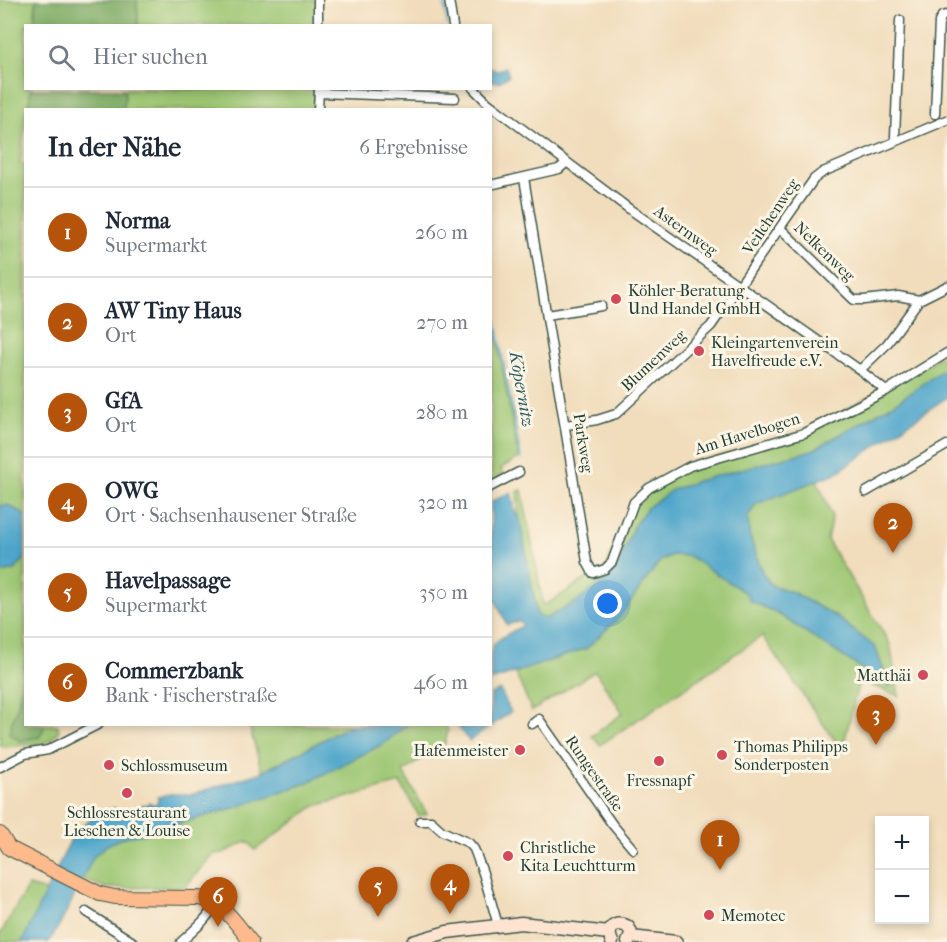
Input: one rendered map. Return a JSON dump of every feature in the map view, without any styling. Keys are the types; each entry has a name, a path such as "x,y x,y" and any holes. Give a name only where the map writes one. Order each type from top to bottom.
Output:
{"main road":[{"path":"0,834 9,848 100,894 115,897 198,898 216,902 251,942"},
{"path":"413,942 447,932 521,922 611,937 615,925 623,924 630,931 630,940 676,942"}],"street":[{"path":"318,0 318,24"},
{"path":"449,0 453,24"},
{"path":"935,114 942,68 939,22 942,16 947,15"},
{"path":"896,141 900,20"},
{"name":"Asternweg","path":"475,90 488,103 567,162 860,370 886,391"},
{"path":"318,108 319,91 455,98"},
{"name":"Veilchenweg","path":"740,285 809,184 823,172 947,120"},
{"path":"492,184 560,170 567,162"},
{"name":"Parkweg","path":"524,178 587,562 593,573"},
{"name":"Nelkenweg","path":"780,228 854,300 898,296 919,300"},
{"name":"Blumenweg","path":"566,425 605,418 616,414 626,406 711,326 740,285"},
{"path":"860,370 887,344 919,300 947,286"},
{"path":"547,315 601,306"},
{"name":"Am Havelbogen","path":"593,573 605,569 612,562 634,502 649,488 690,466 804,433 886,391 947,353"},
{"path":"866,492 947,445"},
{"path":"492,486 519,472"},
{"name":"Rungestraße","path":"532,724 539,719 612,824 633,849"},
{"path":"0,767 25,754 48,750 95,726"},
{"path":"420,821 431,821 442,831 469,843 474,849 498,925"},
{"path":"181,942 213,909 216,902"},
{"path":"86,912 133,942"}],"green space":[{"path":"0,0 36,0 34,24 24,24 24,90 31,90 28,108 24,108 20,164 24,164 24,516 7,506 0,506 0,117 4,67 0,66"},
{"path":"36,0 137,0 138,24 34,24"},
{"path":"137,0 317,0 317,24 138,24"},
{"path":"31,90 125,90 124,108 28,108"},
{"path":"125,90 316,90 316,108 124,108"},
{"path":"492,311 519,458 501,468 503,475 492,481"},
{"path":"947,353 947,367 897,402 813,450 697,481 672,490 647,508 635,524 618,565 608,579 578,601 545,619 537,615 517,492 522,490 543,604 547,604 605,569 634,502 690,466 804,433"},
{"path":"817,480 832,516 827,540 890,644 899,696 873,686 860,677 842,751 762,636 600,745 592,736 623,713 595,671 532,711 515,672 587,648 619,617 660,561 672,555 689,556 748,594 750,601 775,612 889,686 875,647 835,616 792,592 772,585 762,572 749,534 748,517 756,504"},
{"path":"24,559 24,726 58,726 59,732 46,743 4,747 0,746 0,572 15,570"},
{"path":"24,666 24,726 45,726 40,737 20,741 9,734 18,705"},
{"path":"249,726 349,726 262,772"},
{"path":"406,726 446,726 448,730 445,743 403,772 427,814 419,816 400,783 315,806 255,850 248,841 223,853 213,854 185,887 106,888 82,879 94,856 107,845 124,837 237,807 306,783 383,744"},
{"path":"28,886 46,891 24,939 22,942 0,942 0,935"}],"water":[{"path":"506,67 509,76 499,82 492,81 492,69 496,71"},
{"path":"947,367 947,397 836,473 756,504 748,517 749,534 762,572 771,585 792,592 835,616 875,647 890,687 775,612 750,601 747,594 689,556 672,555 660,561 619,617 587,648 492,681 493,646 502,637 523,624 519,621 507,625 492,593 492,502 511,492 516,515 519,515 537,615 545,619 578,601 608,579 618,565 635,524 647,508 672,490 697,481 813,450 897,402"},
{"path":"7,505 24,516 24,559 15,570 1,573 0,506"},
{"path":"500,690 511,712 492,725 492,694"},
{"path":"349,726 406,726 383,744 306,783 237,807 143,834 124,837 107,845 94,856 49,942 22,942 74,833 91,819 114,808 121,814 150,803 154,805 158,802 158,797 172,794 190,795 262,772"},
{"path":"458,726 491,726 469,741"}],"waterway":[{"name":"Köpernitz","path":"444,0 448,24"},
{"name":"Köpernitz","path":"492,300 521,459"}],"place":[{"name":"Köhler-Beratung Und Handel GmbH","path":"616,299"},
{"name":"Kleingartenverein Havelfreude e.V.","path":"699,351"},
{"name":"AW Tiny Haus","path":"893,553"},
{"name":"Matthäi","path":"923,675"},
{"name":"GfA","path":"876,745"},
{"name":"Hafenmeister","path":"520,750"},
{"name":"Thomas Philipps Sonderposten","path":"722,755"},
{"name":"Fressnapf","path":"659,761"},
{"name":"Schlossmuseum","path":"109,765"},
{"name":"Schlossrestaurant Lieschen & Louise","path":"127,793"},
{"name":"Christliche Kita Leuchtturm","path":"508,856"},
{"name":"Norma","path":"720,870"},
{"name":"OWG","path":"450,914"},
{"name":"Memotec","path":"709,915"},
{"name":"Havelpassage","path":"378,917"},
{"name":"Commerzbank","path":"218,927"}]}
